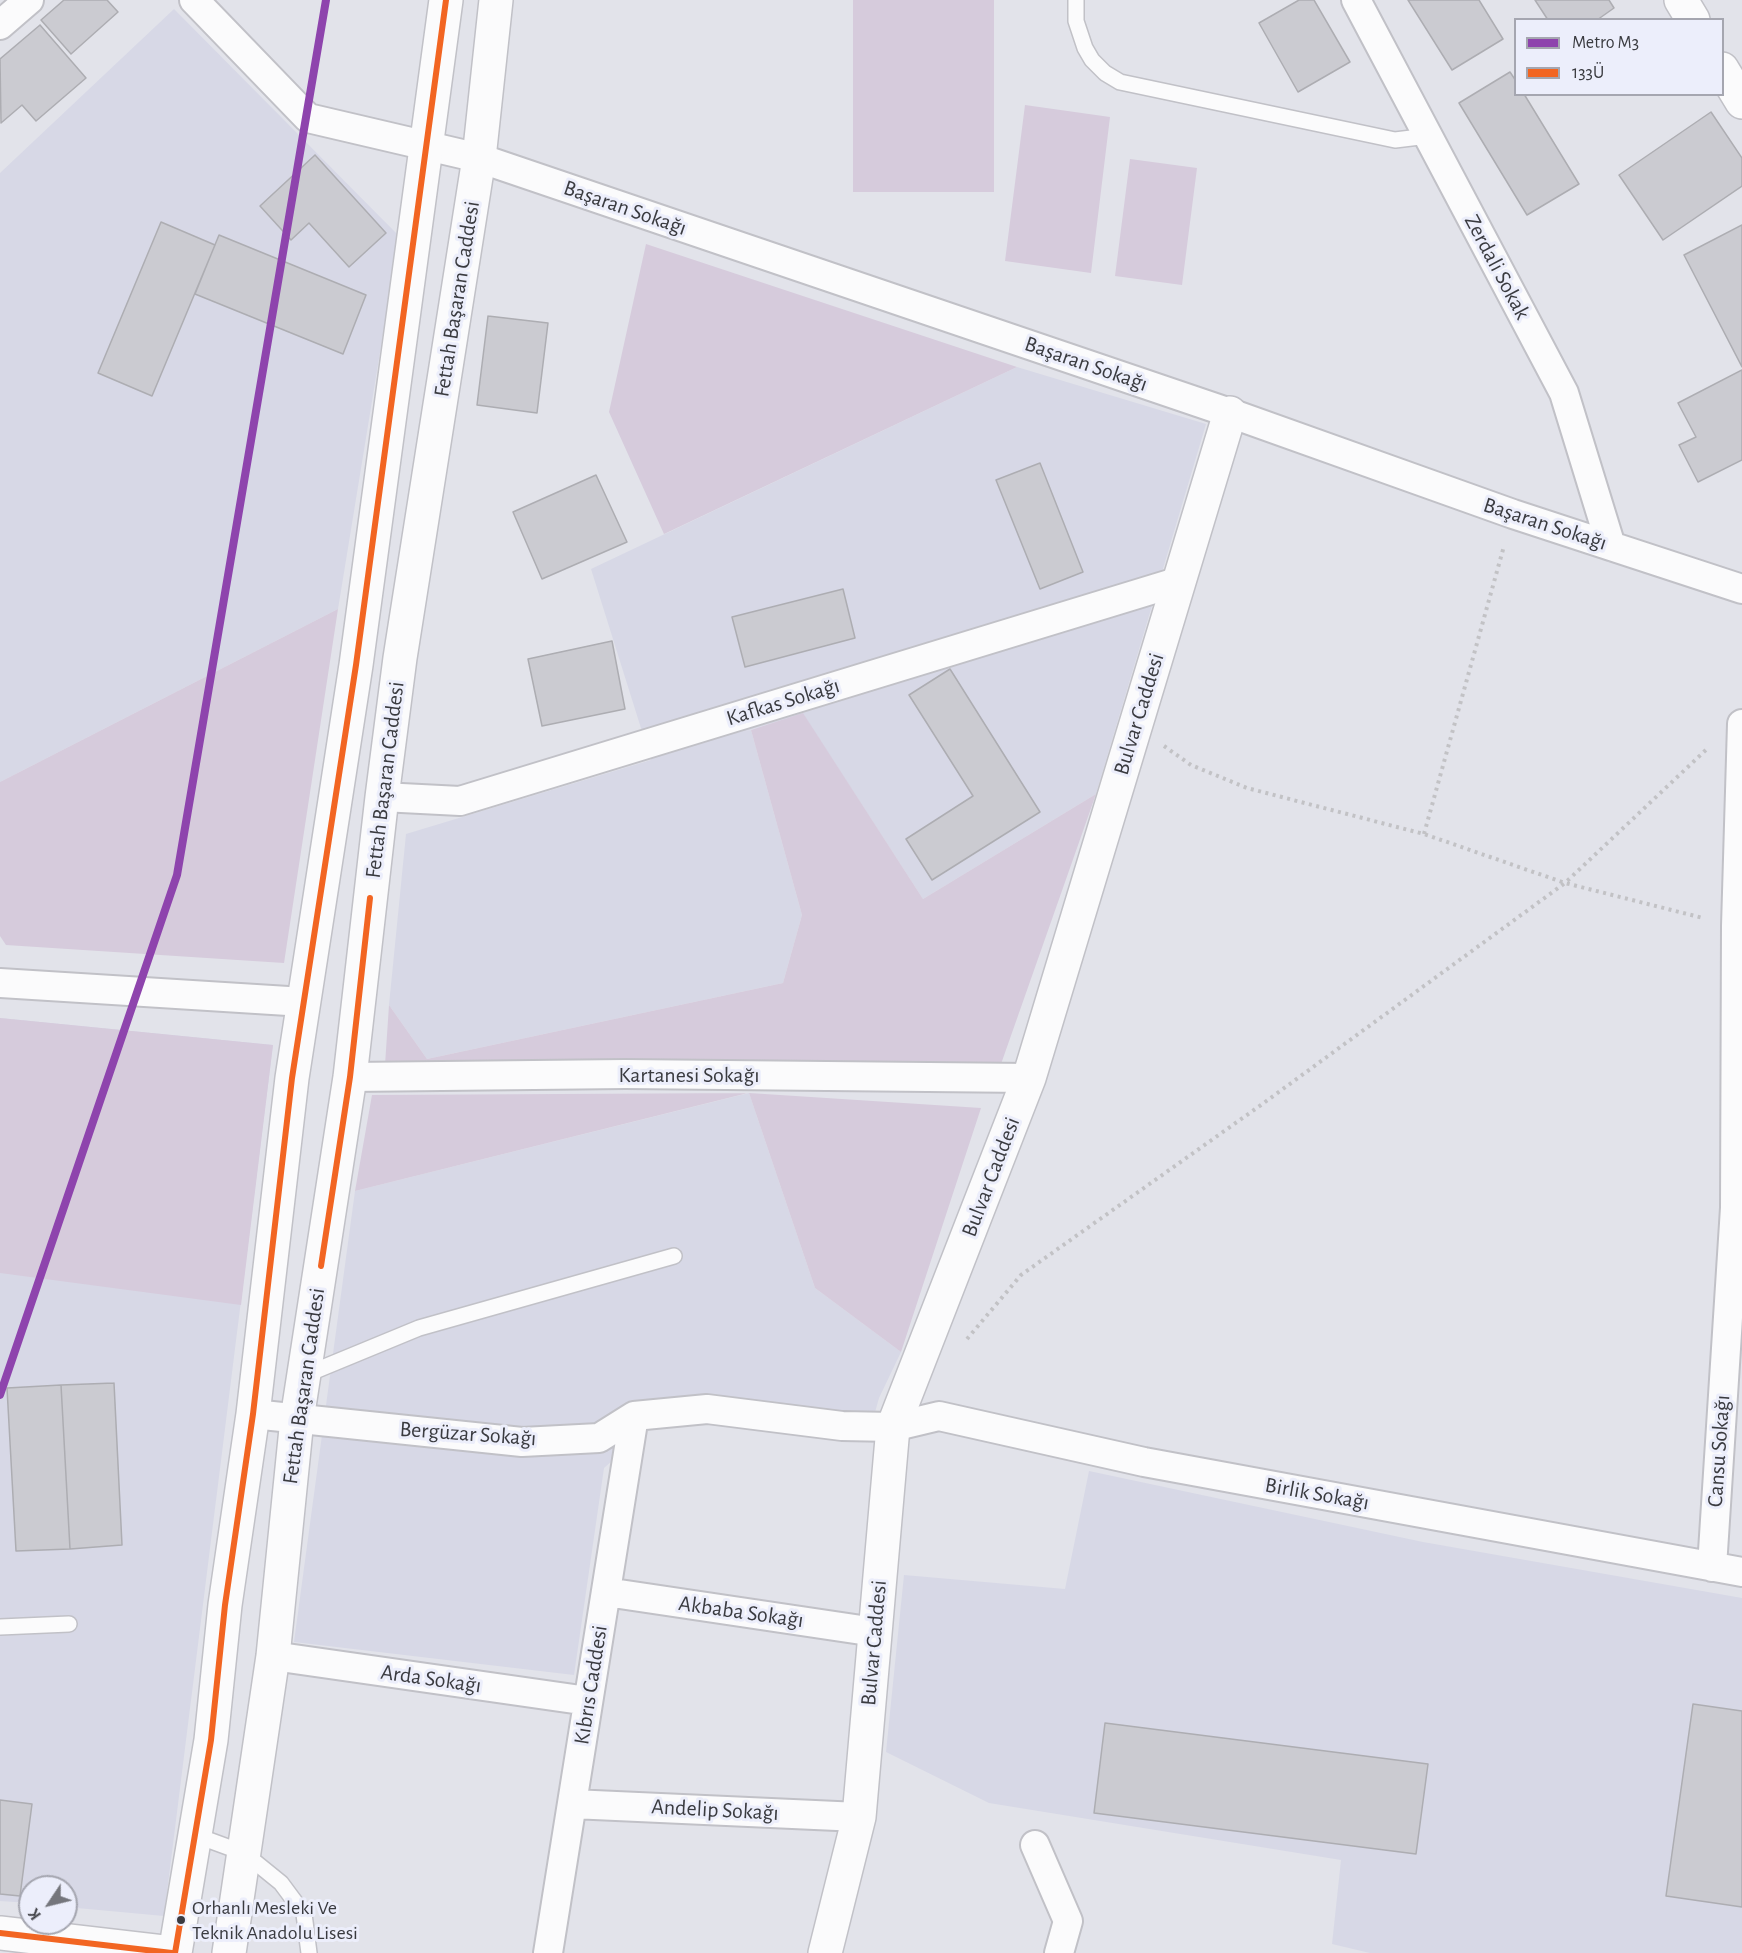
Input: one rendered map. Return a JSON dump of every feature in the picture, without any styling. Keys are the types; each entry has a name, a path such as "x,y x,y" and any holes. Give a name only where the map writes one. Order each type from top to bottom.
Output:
{"main road":[{"name":"Fettah Başaran Caddesi","path":"174,1953 211,1740 225,1605 253,1414 292,1078 356,665 446,0"},
{"name":"Fettah Başaran Caddesi","path":"230,1953 273,1656 297,1419 350,1077 400,658 479,158 496,0"},
{"path":"1681,0 1692,18"},
{"path":"1724,72 1742,102"},
{"name":"Bulvar Caddesi","path":"825,1953 859,1817 893,1427 1029,1078 1230,413"},
{"path":"0,1933 174,1953"}],"street":[{"path":"0,26 29,0"},
{"name":"Başaran Sokağı","path":"194,0 308,118 479,158 1230,413 1513,514 1742,589"},
{"name":"Zerdali Sokak","path":"1356,0 1564,393 1611,546"},
{"name":"Kafkas Sokağı","path":"382,797 460,801 1180,581"},
{"name":"Cansu Sokağı","path":"1712,1567 1735,1208 1736,926 1742,724"},
{"path":"0,983 304,1002"},
{"name":"Kartanesi Sokağı","path":"350,1077 637,1074 1029,1078"},
{"name":"Bergüzar Sokağı","path":"253,1414 522,1442 599,1438 634,1416 707,1409 842,1426 893,1427"},
{"name":"Kıbrıs Caddesi","path":"548,1953 634,1416"},
{"name":"Birlik Sokağı","path":"893,1427 939,1416 1144,1462 1742,1572"},
{"name":"Akbaba Sokağı","path":"606,1592 875,1632"},
{"name":"Arda Sokağı","path":"273,1656 588,1701"},
{"name":"Andelip Sokağı","path":"572,1804 859,1817"},
{"path":"1035,1845 1068,1922 1059,1953"}],"lane":[{"path":"1076,0 1076,21 1085,48 1092,60 1105,73 1120,82 1395,140 1428,136"},
{"path":"305,1375 419,1328 675,1256"},
{"path":"0,1627 69,1624"},
{"path":"195,1835 244,1853 281,1883 304,1914 309,1953"}],"path":[{"path":"1424,834 1513,514"},
{"path":"1136,725 1191,765 1247,788 1424,834 1565,883 1736,926"},
{"path":"961,1346 1021,1275 1261,1106 1565,883 1717,739"}],"shaded area":[{"path":"853,0 994,0 994,192 853,192"},
{"path":"174,9 399,236 338,609 0,782 0,173"},
{"path":"1025,105 1110,117 1091,273 1005,261"},
{"path":"1130,159 1197,168 1182,285 1115,276"},
{"path":"646,244 1017,367 664,534 609,412"},
{"path":"1017,367 1206,424 1096,794 923,899 803,714 743,732 751,730 802,915 783,983 427,1059 389,1005 406,834 651,760 591,569"},
{"path":"338,609 284,963 6,945 0,936 0,782"},
{"path":"803,713 923,899 1096,794 1001,1064 741,1060 385,1065 389,1005 427,1059 783,983 802,915 751,730"},
{"path":"0,1018 273,1045 164,1916 78,1908 78,1875 18,1875 18,1902 0,1901"},
{"path":"0,1018 273,1045 241,1305 0,1273"},
{"path":"748,1093 355,1191 372,1095"},
{"path":"749,1093 815,1288 901,1352 879,1398 867,1441 719,1421 649,1428 604,1468 574,1675 294,1642 355,1191"},
{"path":"749,1093 981,1108 901,1352 815,1288"},
{"path":"1089,1471 1423,1542 1742,1598 1742,1953 1370,1953 1332,1944 1341,1860 989,1803 886,1752 904,1575 1065,1589"}],"building":[{"path":"64,0 107,0 118,12 71,54 41,20"},
{"path":"1299,0 1314,0 1350,62 1298,92 1259,23"},
{"path":"1408,0 1479,0 1503,39 1452,70"},
{"path":"1535,0 1609,0 1614,8 1600,18 1547,18"},
{"path":"40,25 86,78 36,121 22,105 1,123 0,59"},
{"path":"1510,72 1514,78 1514,96 1525,96 1579,184 1527,215 1459,103"},
{"path":"1711,112 1742,158 1742,186 1663,240 1619,175"},
{"path":"315,155 386,233 349,267 309,223 291,240 260,206"},
{"path":"161,222 215,245 152,396 98,373"},
{"path":"1742,225 1742,367 1684,255"},
{"path":"219,235 366,295 343,354 195,294"},
{"path":"488,316 548,323 537,413 477,405"},
{"path":"1742,370 1742,460 1698,482 1679,445 1696,437 1678,403"},
{"path":"1040,463 1083,572 1040,589 996,480"},
{"path":"596,475 627,542 542,579 513,512"},
{"path":"843,589 855,638 745,667 732,617"},
{"path":"612,641 625,709 542,726 528,659"},
{"path":"950,669 1040,812 932,880 906,839 973,796 909,695"},
{"path":"114,1383 122,1545 70,1549 61,1385"},
{"path":"61,1385 70,1549 16,1551 7,1388"},
{"path":"1693,1704 1742,1711 1742,1907 1666,1896"},
{"path":"1105,1723 1428,1764 1416,1854 1094,1813"},
{"path":"0,1800 32,1804 23,1875 18,1875 18,1896 0,1894"}],"metro line":[{"name":"M3","path":"0,1395 177,875 326,0"}],"transit line":[{"name":"133Ü","path":"175,1953 211,1740 225,1605 253,1414 292,1078 356,665 446,0"},
{"name":"133Ü","path":"321,1266 350,1077 370,898"},
{"name":"133Ü","path":"0,1933 172,1953"}],"place":[{"name":"Orhanlı Mesleki Ve Teknik Anadolu Lisesi","path":"181,1920"}]}
